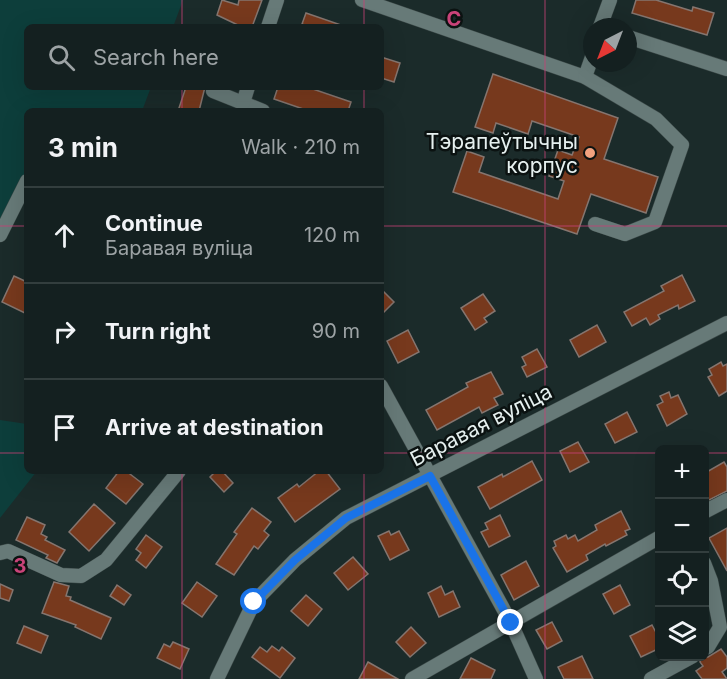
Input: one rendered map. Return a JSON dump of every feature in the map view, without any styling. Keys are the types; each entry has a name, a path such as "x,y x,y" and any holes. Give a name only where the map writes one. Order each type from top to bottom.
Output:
{"street":[{"path":"269,24 277,0"},
{"path":"362,0 585,77 656,119 682,145 655,222 625,234 595,224"},
{"path":"603,18 610,0"},
{"path":"637,40 727,69"},
{"path":"585,77 587,72"},
{"path":"243,103 247,90"},
{"path":"213,91 255,108"},
{"path":"0,235 24,187"},
{"name":"Баравая вуліца","path":"216,679 254,602 295,560 346,518 727,323"},
{"path":"384,392 511,623 536,679"},
{"path":"0,553 8,551 61,575 81,576 106,560 177,474"},
{"path":"709,510 727,500"},
{"path":"412,679 655,540"},
{"path":"709,575 720,627 709,645"},
{"path":"651,679 685,661"}],"shaded area":[{"path":"0,0 183,0 174,24 24,24 24,90 150,90 143,108 24,108 24,176 0,225"},
{"path":"0,420 24,424 24,474 35,474 0,518"}],"building":[{"path":"222,0 238,5 239,0 262,0 253,24 236,24 217,15"},
{"path":"636,0 656,0 692,11 693,7 714,13 707,35 632,13"},
{"path":"306,13 338,24 302,24"},
{"path":"384,58 400,63 394,82 384,79"},
{"name":"Тэрапеўтычны корпус","path":"493,74 618,118 604,159 658,177 646,213 591,194 577,234 453,192 467,151 484,157 479,172 558,199 564,181 549,176 558,150 572,155 579,137 532,121 528,134 496,123 493,133 475,127"},
{"path":"185,90 204,90 200,108 179,108"},
{"path":"277,90 316,90 351,102 349,108 300,108 274,99"},
{"path":"682,275 695,301 679,309 678,305 658,315 660,319 650,325 646,318 632,326 624,312 664,291 661,286"},
{"path":"14,276 24,281 24,313 2,302"},
{"path":"384,292 394,302 384,312"},
{"path":"483,294 495,311 484,318 487,322 475,330 461,308"},
{"path":"597,325 606,342 579,357 570,340"},
{"path":"408,330 419,352 398,363 387,341"},
{"path":"537,349 547,367 527,377 522,367 526,365 522,357"},
{"path":"721,362 723,366 727,364 727,391 719,396 708,377 712,375 709,369"},
{"path":"491,372 503,394 494,398 498,405 482,413 479,407 437,430 426,410 468,387 466,383"},
{"path":"669,392 671,398 678,395 687,414 667,426 657,405 663,402 660,396"},
{"path":"627,412 637,432 615,443 605,424"},
{"path":"578,442 589,462 570,472 560,451"},
{"path":"532,461 542,480 490,509 478,487 502,474 503,477"},
{"path":"724,462 727,467 727,491 709,500 709,499 709,471"},
{"path":"117,474 130,474 143,484 126,504 106,488"},
{"path":"213,474 225,474 233,483 224,492 210,477"},
{"path":"315,474 328,474 340,489 295,522 278,498 297,484 299,487"},
{"path":"94,504 115,523 89,551 69,532"},
{"path":"252,508 271,522 264,531 269,535 258,549 254,546 234,575 216,564 237,534 234,532"},
{"path":"621,511 630,529 625,531 627,535 586,555 588,560 567,572 553,548 556,546 554,541 566,535 568,539 575,535 578,541 597,530 595,525"},
{"path":"500,515 510,536 489,547 481,532 488,529 485,523"},
{"path":"27,517 45,525 41,534 47,537 45,540 65,550 57,563 46,558 48,555 16,540"},
{"path":"727,528 727,571 709,538"},
{"path":"389,531 391,535 399,531 409,550 390,560 378,536"},
{"path":"146,535 162,547 146,568 136,560 141,553 136,549"},
{"path":"353,557 368,574 348,590 334,573"},
{"path":"526,561 539,586 514,600 501,575"},
{"path":"54,582 69,586 66,596 71,597 70,600 111,618 101,639 75,627 76,625 42,613"},
{"path":"197,582 217,596 202,617 182,603"},
{"path":"0,584 13,590 9,601 0,598"},
{"path":"117,585 131,595 124,605 110,596"},
{"path":"620,585 630,605 614,614 603,594"},
{"path":"441,586 445,595 453,591 460,607 439,617 428,593"},
{"path":"306,595 322,609 308,626 291,611"},
{"path":"552,622 562,641 547,649 536,630"},
{"path":"652,625 655,631 655,650 641,657 630,636"},
{"path":"24,626 48,636 41,653 17,643"},
{"path":"411,627 426,643 410,657 396,642"},
{"path":"173,642 189,649 180,669 157,658 164,644 170,647"},
{"path":"272,646 279,651 282,647 295,658 280,678 252,657 260,647 267,652"},
{"path":"721,649 727,657 727,668 722,672 727,679 702,679 696,671 703,666 700,661 709,661 709,656"},
{"path":"582,656 593,679 564,679 558,667"},
{"path":"471,658 495,670 491,679 460,679"},
{"path":"368,662 398,679 359,679"}],"place":[{"name":"Тэрапеўтычны корпус","path":"590,153"}],"route":[{"path":"254,602 295,560 346,518 430,476 511,623"}]}
